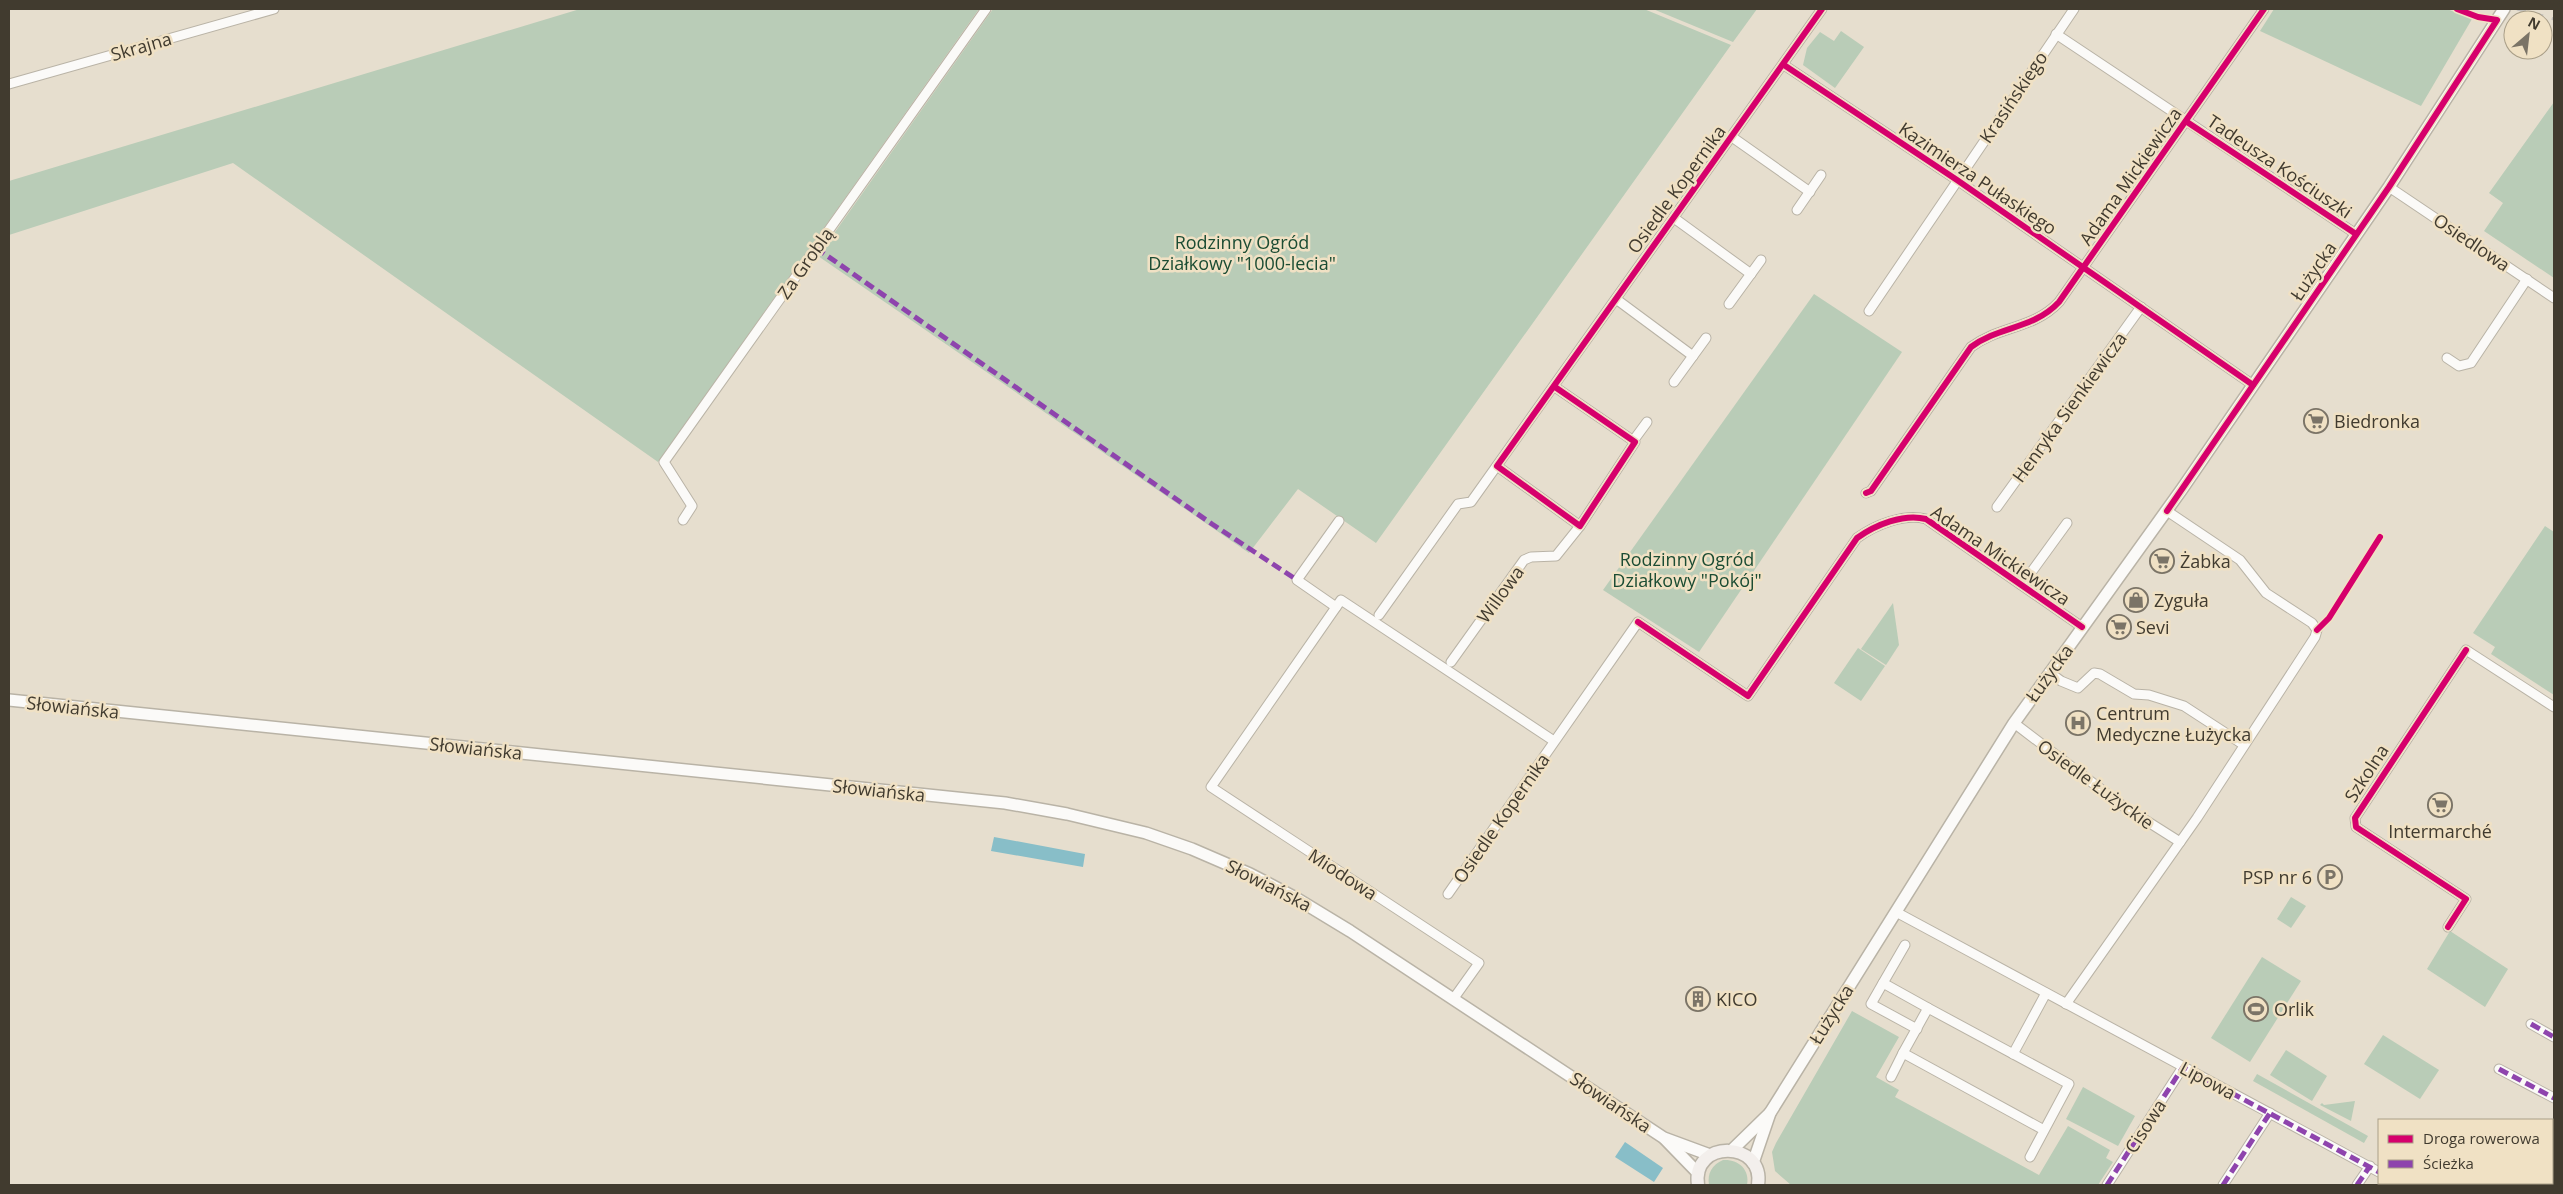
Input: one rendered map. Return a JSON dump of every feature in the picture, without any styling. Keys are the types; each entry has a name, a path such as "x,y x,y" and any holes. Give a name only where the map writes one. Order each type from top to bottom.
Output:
{"main road":[{"path":"1698,1179 1705,1160 1710,1155 1732,1150 1740,1152 1753,1163 1759,1184"}],"street":[{"name":"Skrajna","path":"9,84 274,9"},
{"name":"Za Groblą","path":"683,520 692,506 664,462 986,9"},
{"name":"Osiedle Kopernika","path":"1379,615 1458,504 1471,502 1784,65 1822,9"},
{"name":"Krasińskiego","path":"1869,311 2074,9"},
{"name":"Adama Mickiewicza","path":"1866,493 1871,491 1970,347 1984,336 2048,314 2084,268 2264,9"},
{"name":"Łużycka","path":"1753,1163 1770,1113 2014,723 2167,511 2389,187 2504,9"},
{"name":"Tadeusza Kościuszki","path":"2056,34 2356,234"},
{"name":"Kazimierza Pułaskiego","path":"1784,65 1957,180 2253,385"},
{"name":"Osiedle Kopernika","path":"1732,137 1810,192"},
{"path":"1797,210 1821,175"},
{"name":"Osiedlowa","path":"2389,187 2554,298"},
{"name":"Osiedle Kopernika","path":"1674,218 1751,274"},
{"path":"1730,304 1761,260"},
{"path":"2447,358 2459,366 2471,363 2527,279"},
{"path":"1616,299 1693,356"},
{"name":"Henryka Sienkiewicza","path":"1997,507 2141,308"},
{"path":"1674,382 1706,338"},
{"path":"1555,386 1633,441"},
{"path":"1497,466 1580,526 1647,422"},
{"path":"2066,1004 2180,842 2315,637 2317,630 2312,623 2266,593 2240,560 2167,511"},
{"name":"Adama Mickiewicza","path":"1748,696 1858,538 1869,530 1906,518 1916,516 1926,519 2082,627"},
{"path":"1336,607 1297,580 1340,521"},
{"path":"2022,585 2067,523"},
{"name":"Willowa","path":"1451,662 1524,560 1531,557 1556,556 1580,526"},
{"name":"Osiedle Kopernika","path":"1336,607 1341,600 1554,741"},
{"name":"Miodowa","path":"1336,607 1211,787 1479,963 1454,998"},
{"name":"Osiedle Kopernika","path":"1448,894 1638,622 1748,696"},
{"name":"Szkolna","path":"2448,927 2466,899 2356,828 2355,818 2466,650 2554,707"},
{"path":"2049,672 2060,681 2078,688 2094,673 2100,674 2134,694 2149,695 2184,706 2244,745"},
{"name":"Słowiańska","path":"9,700 1005,803 1146,833 1236,867 1320,912 1454,998 1664,1138 1710,1155"},
{"name":"Osiedle Łużyckie","path":"2014,723 2123,806 2180,842"},
{"name":"Lipowa","path":"1896,912 2378,1171"},
{"path":"1905,945 1871,1004 1917,1029"},
{"path":"1883,983 2069,1084 2030,1157"},
{"path":"2013,1054 2046,993"},
{"path":"1891,1077 1928,1008"},
{"path":"2530,1024 2554,1037"},
{"path":"1903,1054 2044,1130"},
{"name":"Cisowa","path":"2107,1185 2183,1066"},
{"path":"2499,1068 2554,1098"},
{"name":"Łużycka","path":"1732,1150 1770,1113"},
{"path":"2223,1185 2270,1113"},
{"name":"Słowiańska","path":"1664,1138 1698,1179"},
{"path":"2357,1185 2370,1166"}],"green space":[{"path":"580,9 979,9 658,462 233,163 9,235 9,181"},
{"name":"Rodzinny Ogród Działkowy \"1000-lecia\"","path":"993,9 1644,9 1731,45 1376,543 1298,489 1249,553 818,256"},
{"path":"1653,9 1757,9 1733,42"},
{"path":"2274,9 2447,9 2472,19 2421,106 2260,31"},
{"path":"1841,31 1864,47 1835,88 1803,65 1807,48 1820,32 1834,41"},
{"path":"2554,102 2554,278 2484,231 2503,203 2489,193"},
{"name":"Rodzinny Ogród Działkowy \"Pokój\"","path":"1814,294 1902,352 1699,652 1603,590"},
{"path":"2545,526 2554,532 2554,695 2491,654 2495,647 2473,633"},
{"path":"1893,603 1899,645 1886,665 1861,649"},
{"path":"1858,648 1885,666 1861,701 1834,683"},
{"path":"2291,897 2306,906 2291,928 2277,919"},
{"path":"2450,931 2508,969 2485,1007 2427,969"},
{"name":"Orlik","path":"2262,957 2301,981 2250,1062 2211,1038"},
{"path":"1852,1011 1899,1037 1876,1077 1899,1090 1895,1097 2039,1175 2068,1126 2110,1150 2106,1158 2113,1162 2098,1185 1791,1185 1775,1171 1772,1152"},
{"path":"2383,1035 2439,1070 2420,1099 2364,1064"},
{"path":"2286,1050 2327,1076 2312,1101 2270,1075"},
{"path":"2257,1074 2368,1136 2364,1143 2253,1081"},
{"path":"2083,1087 2135,1116 2118,1146 2066,1119"},
{"path":"2355,1101 2351,1121 2320,1105 2322,1103 2324,1105"},
{"path":"1723,1160 1734,1161 1742,1166 1747,1174 1747,1185 1709,1185 1711,1170"}],"water":[{"path":"994,837 1085,854 1083,867 991,851"},
{"path":"1625,1142 1663,1168 1654,1182 1615,1157"}],"railway":[{"path":"2517,9 2554,19"}],"marked path":[{"path":"816,248 1212,524 1297,580"},
{"path":"2531,1024 2554,1037"},
{"path":"2107,1185 2183,1067 2378,1171"},
{"path":"2499,1069 2554,1098"},
{"path":"2223,1185 2270,1113"},
{"path":"2357,1185 2370,1166"}],"cycle path":[{"path":"1555,387 1635,442 1580,526 1497,466 1822,9"},
{"path":"1866,493 1871,491 1971,347 1993,335 2028,323 2049,311 2059,302 2264,9"},
{"path":"2167,511 2389,187 2497,20 2478,17 2457,9"},
{"path":"1784,65 1957,180 2253,385"},
{"path":"2187,122 2356,234"},
{"path":"1638,622 1748,696 1857,538 1890,521 1917,518 1926,519 2082,627"},
{"path":"2317,630 2329,618 2380,537"},
{"path":"2448,927 2466,899 2356,827 2355,818 2466,650"}],"place":[{"name":"Biedronka","path":"2316,421"},
{"name":"Żabka","path":"2162,561"},
{"name":"Zyguła","path":"2136,600"},
{"name":"Sevi","path":"2119,627"},
{"name":"Centrum Medyczne Łużycka","path":"2078,723"},
{"name":"Intermarché","path":"2440,805"},
{"name":"PSP nr 6","path":"2330,877"},
{"name":"KICO","path":"1698,999"},
{"name":"Orlik","path":"2256,1009"}]}
